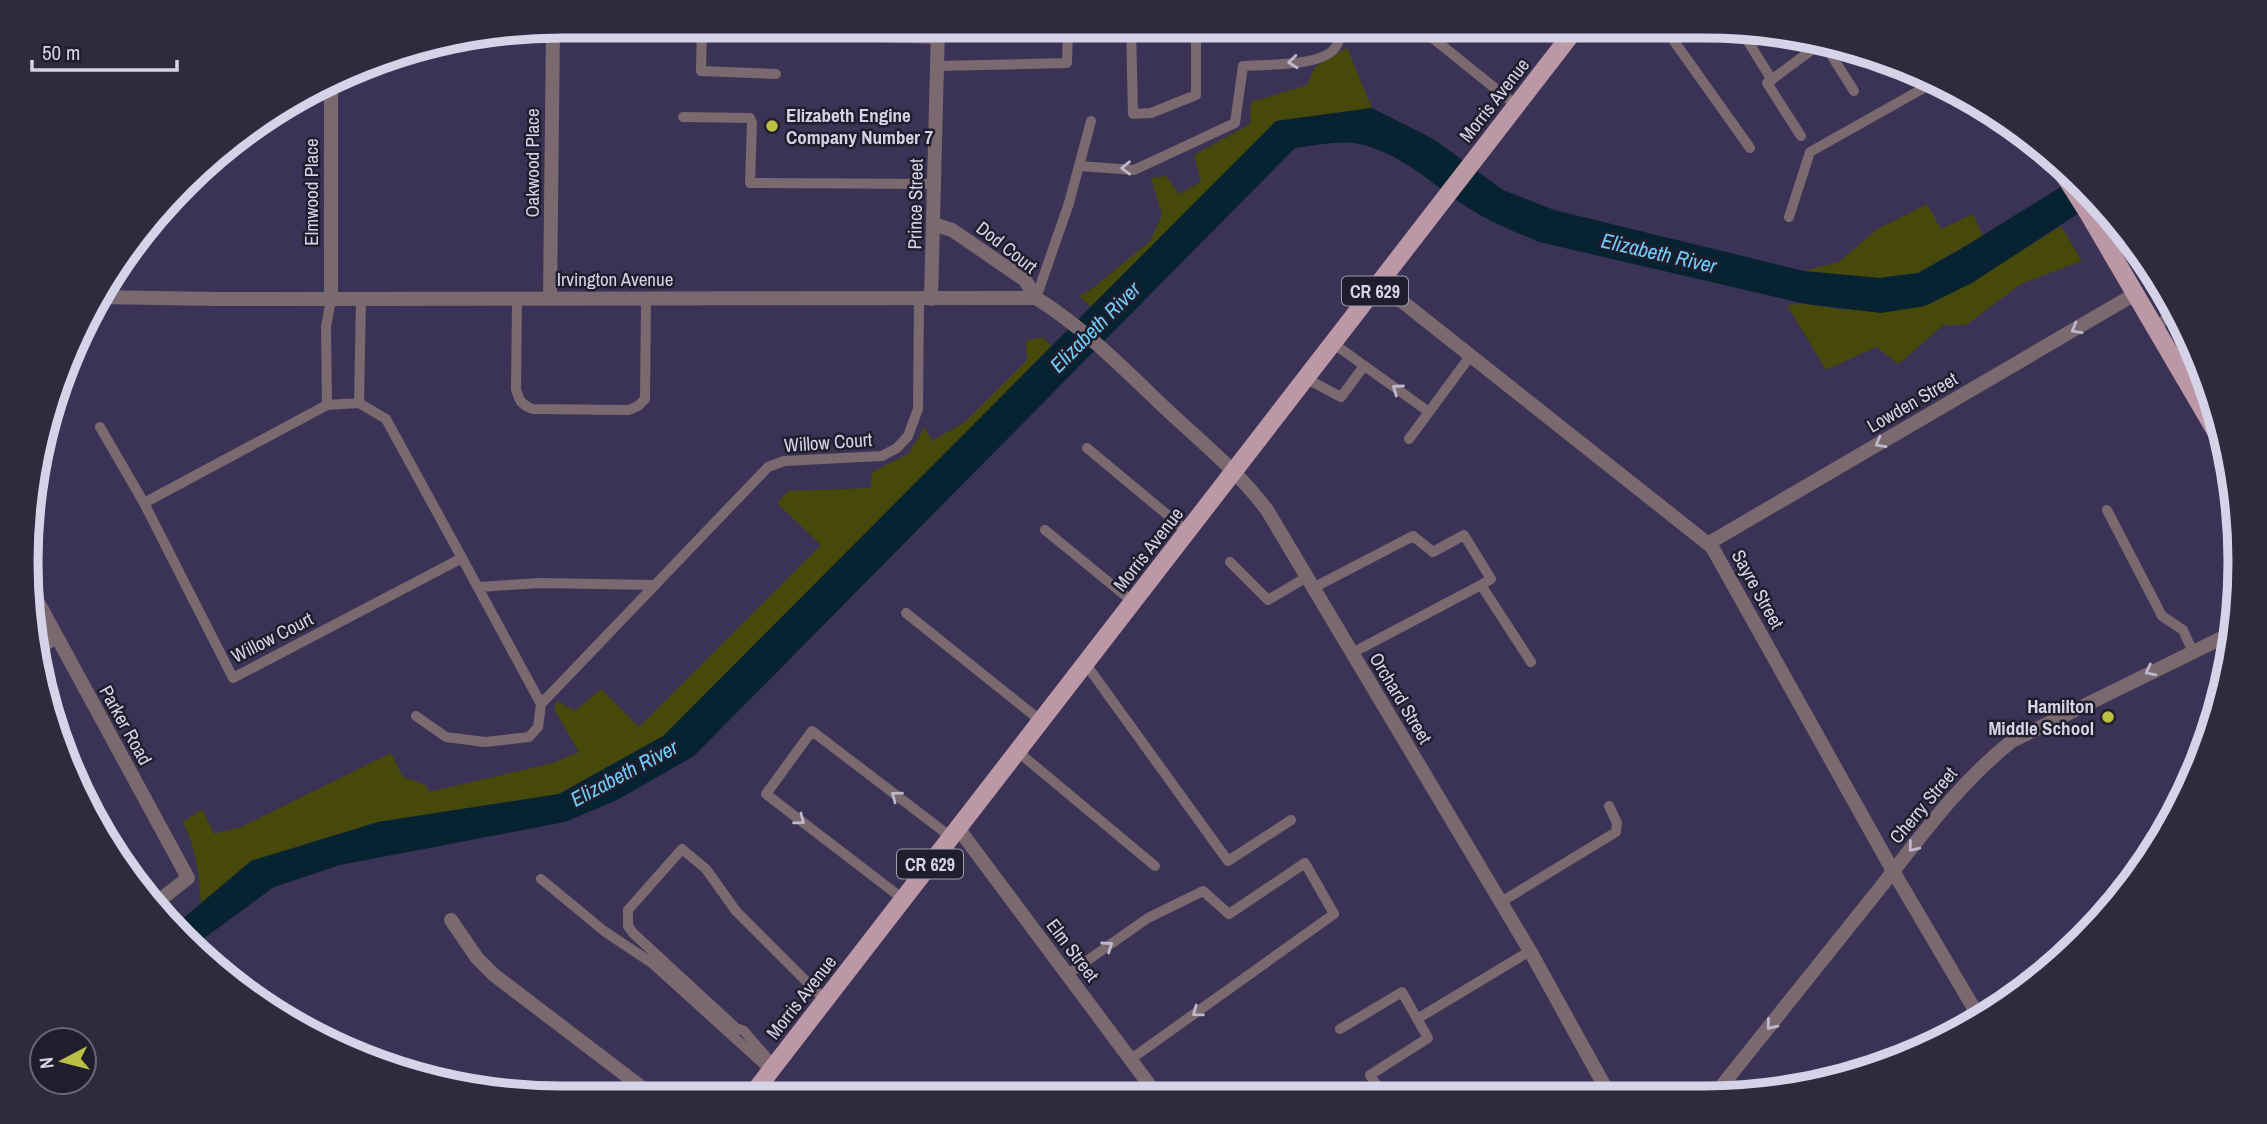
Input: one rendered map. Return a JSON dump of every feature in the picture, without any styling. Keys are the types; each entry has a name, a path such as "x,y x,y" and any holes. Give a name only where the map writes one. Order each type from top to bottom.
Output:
{"main road":[{"name":"Morris Avenue","path":"758,1086 1569,38"},
{"path":"2071,188 2209,420"}],"street":[{"name":"Prince Street","path":"925,299 933,224 938,38"},
{"name":"Oakwood Place","path":"550,299 553,39"},
{"name":"Elmwood Place","path":"331,92 331,299"},
{"name":"Dod Court","path":"933,224 952,230 1024,280 1036,298"},
{"name":"Sayre Street","path":"1380,284 1709,543 1893,871 1975,1010"},
{"name":"Lowden Street","path":"1709,543 2135,294"},
{"name":"Irvington Avenue","path":"111,297 1036,298"},
{"name":"Orchard Street","path":"1036,298 1065,316 1112,358 1235,473 1267,510 1530,951 1605,1086"},
{"name":"Parker Road","path":"41,608 188,878 161,899"},
{"path":"45,644 56,636"},
{"name":"Cherry Street","path":"1722,1085 1893,871 1987,760 2012,741 2223,637"},
{"name":"Elm Street","path":"954,833 1068,974 1150,1086"},
{"path":"451,919 477,958 494,975 640,1086"}],"lane":[{"path":"702,38 701,71 776,74"},
{"path":"937,66 1067,63 1068,38"},
{"path":"1131,38 1133,114 1151,113 1196,95 1196,38"},
{"path":"1079,166 1134,170 1235,123 1243,65 1322,58 1334,50 1340,38"},
{"path":"1433,38 1517,106"},
{"path":"1672,38 1750,148"},
{"path":"1747,41 1772,80"},
{"path":"1801,136 1767,83 1813,50"},
{"path":"1831,54 1854,91"},
{"path":"1789,217 1810,152 1926,87"},
{"path":"683,117 750,118 750,183 934,184"},
{"path":"1036,298 1069,204 1091,121"},
{"path":"327,405 327,327 331,299"},
{"path":"359,403 361,299"},
{"path":"517,299 516,389 519,400 525,406 533,409 629,410 638,407 645,399 646,299"},
{"name":"Willow Court","path":"416,716 446,737 485,742 528,737 538,727 541,704 768,467 784,461 883,456 897,448 908,436 918,409 925,299"},
{"path":"2153,325 2169,319"},
{"path":"1334,344 1429,412"},
{"path":"1409,439 1471,355"},
{"path":"1307,379 1341,397 1364,366"},
{"path":"144,503 327,405 359,403 386,419 541,704"},
{"name":"Willow Court","path":"100,427 144,503 233,678 462,558"},
{"path":"1087,448 1188,532"},
{"path":"2107,510 2162,616 2183,630 2192,650"},
{"path":"1045,530 1133,603"},
{"path":"1230,562 1268,600 1413,536 1433,552 1464,535 1491,579 1352,653"},
{"path":"478,587 540,583 655,585"},
{"path":"1481,585 1531,662"},
{"path":"906,613 1041,721"},
{"path":"1086,663 1228,861 1291,820"},
{"path":"903,899 766,794 812,731 954,833"},
{"path":"1017,751 1154,866"},
{"path":"1501,902 1616,832 1617,823 1609,806"},
{"path":"772,1068 760,1047 744,1031 736,1028 634,933 628,926 628,910 682,849 706,869 736,911 825,1000"},
{"path":"1068,974 1148,918 1203,891 1229,914 1305,863 1334,914 1130,1059"},
{"path":"541,878 604,931 652,963 772,1068"},
{"path":"1417,1019 1530,951"},
{"path":"1340,1029 1402,992 1428,1038 1370,1075 1377,1086"}],"shaded area":[{"path":"1347,48 1372,108 1276,121 1091,307 1079,296 1093,288 1150,241 1162,215 1151,178 1166,176 1179,194 1201,182 1194,155 1250,124 1251,102 1307,85 1315,67"},
{"path":"1927,204 1941,229 1973,214 1983,236 1918,273 1879,278 1804,271 1839,262 1876,230"},
{"path":"2061,226 2082,261 2021,284 1966,325 1943,325 1899,364 1876,347 1826,370 1787,305 1806,304 1845,310 1972,282"},
{"path":"1042,337 1052,346 664,736 559,794 378,822 251,861 201,903 196,861 183,822 202,809 214,834 241,827 391,753 403,777 426,785 429,792 553,763 579,752 554,709 557,701 575,711 601,689 639,727 821,545 777,503 788,491 871,488 872,472 908,454 925,427 932,441 965,422 1027,360 1026,341"}],"water":[{"name":"Elizabeth River","path":"1372,108 1435,140 1503,190 1554,210 1804,271 1879,278 1918,273 2066,183 2089,207 1972,283 1925,306 1881,313 1806,304 1539,242 1478,214 1386,153 1354,143 1295,148 694,756 617,800 565,822 340,865 274,887 201,941 181,920 251,861 378,822 559,794 663,736 1276,121"}],"place":[{"name":"Elizabeth Engine Company Number 7","path":"772,126"},
{"name":"Hamilton Middle School","path":"2108,717"}]}
